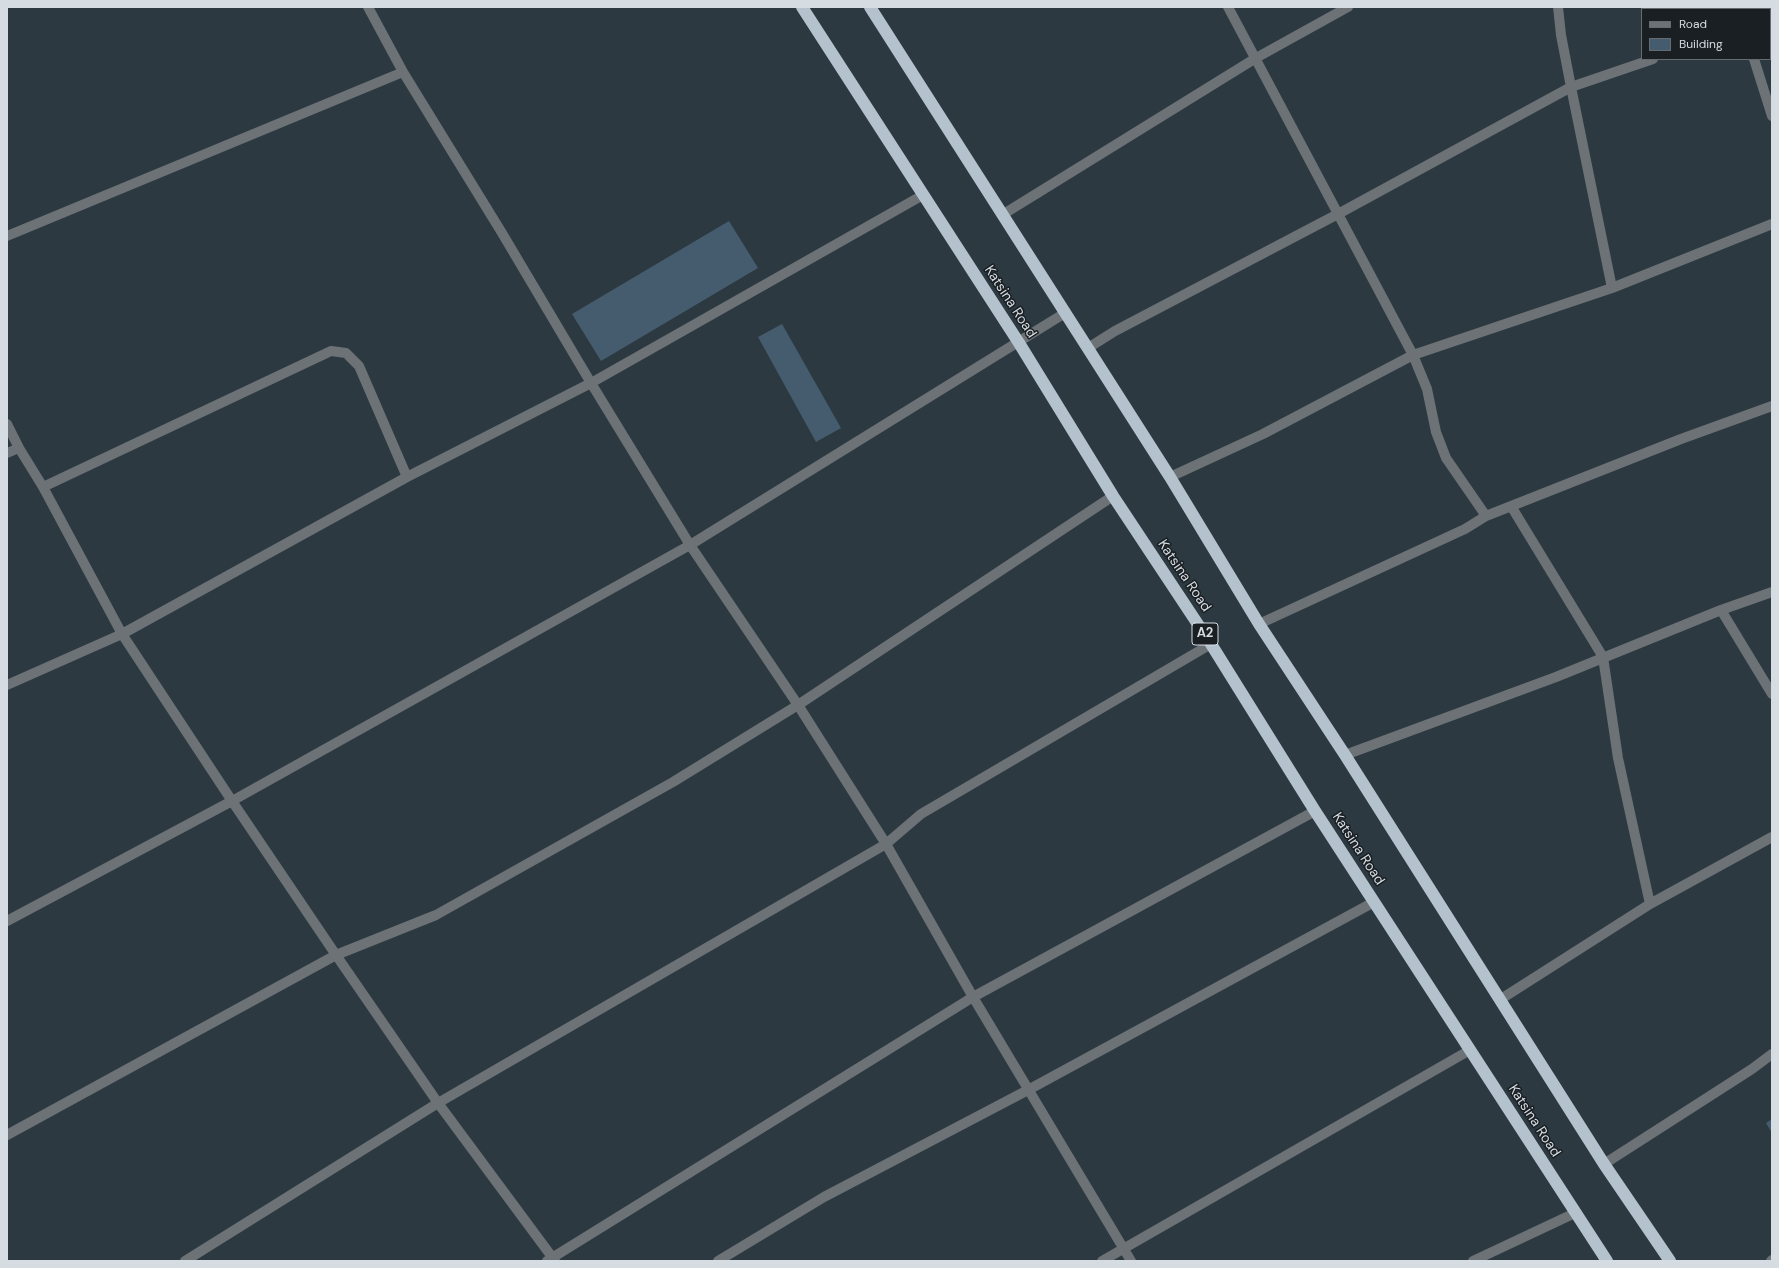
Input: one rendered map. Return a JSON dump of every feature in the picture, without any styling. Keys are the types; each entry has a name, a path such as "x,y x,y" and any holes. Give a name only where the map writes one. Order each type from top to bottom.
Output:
{"highway":[{"name":"Katsina Road","path":"802,7 1019,343 1113,496 1211,644 1315,811 1606,1261"},
{"path":"870,7 1170,477 1259,624 1345,754 1604,1164 1670,1261"}],"street":[{"path":"368,7 403,72 502,232 591,383 690,545 798,706 886,844 1028,1090 1131,1261"},
{"path":"1228,7 1413,355 1427,389 1436,432 1446,458 1486,516"},
{"path":"1002,215 1256,58 1348,7"},
{"path":"1558,7 1561,35 1612,288"},
{"path":"1088,348 1115,331 1338,214 1571,87 1650,60"},
{"path":"1754,60 1772,116"},
{"path":"7,236 403,72"},
{"path":"7,686 122,634 407,477 591,383 923,196"},
{"path":"1170,477 1263,434 1413,355 1612,288 1772,224"},
{"path":"7,921 232,801 690,545 1019,343 1065,313"},
{"path":"43,487 331,350 346,353 359,366 407,477"},
{"path":"1259,624 1465,529 1486,516 1681,439 1772,406"},
{"path":"7,424 19,448 43,487 122,634 336,955 438,1103 552,1260 974,997 1315,811"},
{"path":"7,453 19,448"},
{"path":"7,1135 336,955 436,915 673,782 798,706 1113,496"},
{"path":"1511,506 1603,657 1618,758 1650,904"},
{"path":"1345,754 1556,677 1721,610 1772,592"},
{"path":"1721,610 1772,694"},
{"path":"185,1261 438,1103 886,844 920,814 1211,644"},
{"path":"1501,999 1650,904 1772,837"},
{"path":"718,1261 824,1197 1028,1090 1374,902"},
{"path":"1102,1261 1470,1050"},
{"path":"1604,1164 1752,1069 1772,1054"},
{"path":"1473,1261 1575,1213"}],"building":[{"path":"729,221 758,268 601,361 572,314"},
{"path":"782,324 841,428 816,442 758,337"},
{"path":"1772,1119 1772,1133 1766,1123"}]}
